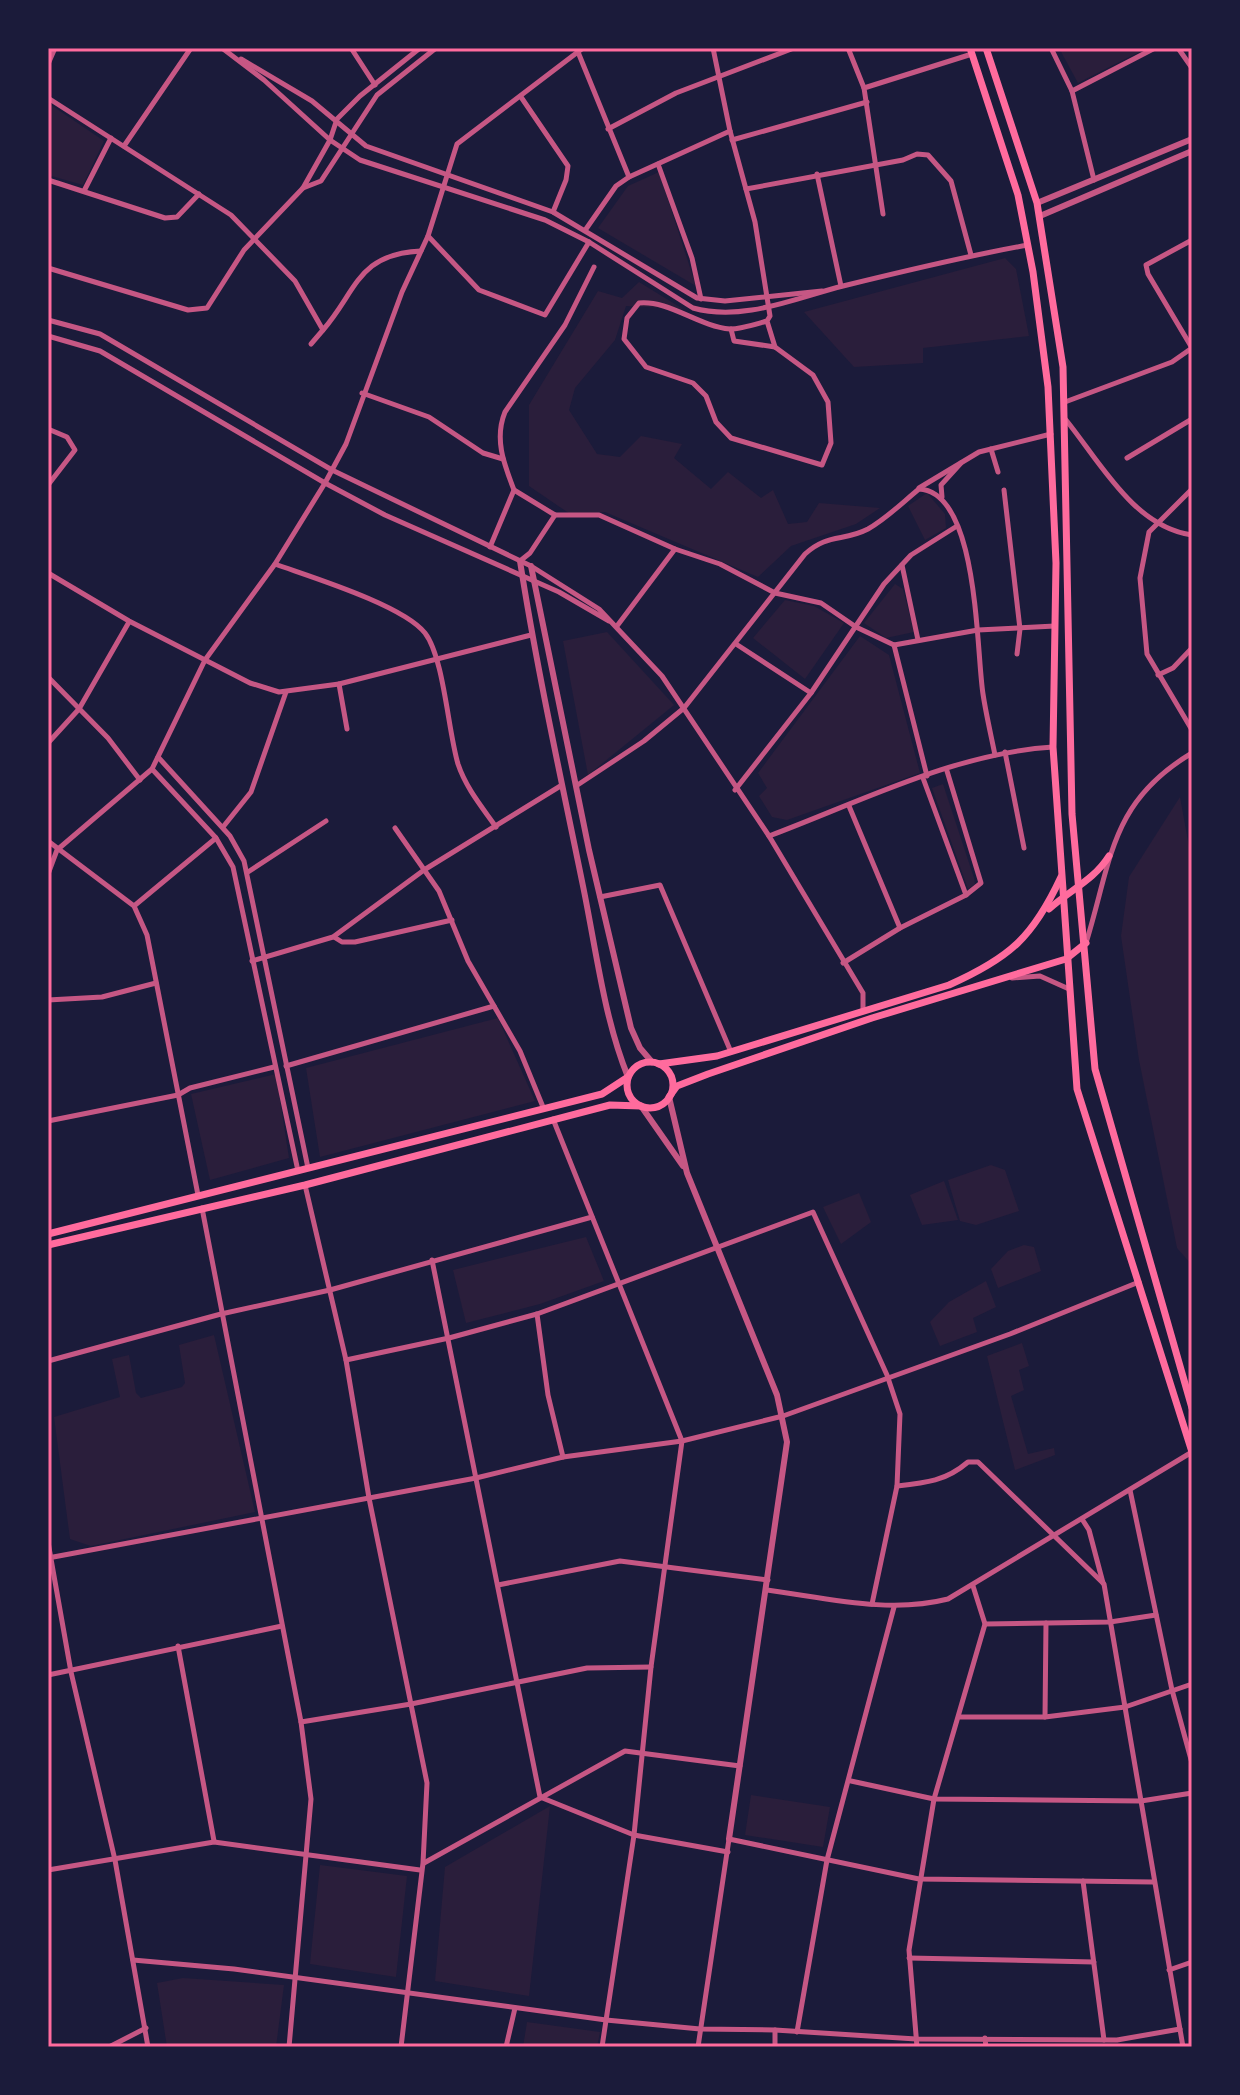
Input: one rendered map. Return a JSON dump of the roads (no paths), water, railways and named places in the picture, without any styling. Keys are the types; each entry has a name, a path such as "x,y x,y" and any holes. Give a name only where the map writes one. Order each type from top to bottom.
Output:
{"main road":[{"path":"986,48 1037,203 1058,326 1065,402 1072,814 1095,1069 1192,1408"},
{"path":"971,51 1018,195 1045,360 1051,434 1055,626 1053,747 1077,1089 1192,1452"},
{"path":"48,1234 602,1094 628,1077 637,1065 731,1052 974,974 1019,945 1044,913 1062,897 1097,876 1109,856"},
{"path":"1044,913 1062,875"},
{"path":"48,1245 305,1185 610,1105 656,1107 677,1086 708,1074 872,1018 1066,959 1086,943"},
{"path":"656,1063 672,1082 669,1097"},
{"path":"628,1077 628,1091 641,1106"}],"street":[{"path":"48,64 55,48"},
{"path":"124,146 191,48"},
{"path":"222,48 337,119 351,136 366,146 553,212 701,299 725,301 766,294 824,291"},
{"path":"222,48 264,80 330,140 360,160 545,220 589,242 693,308 724,313 768,306 971,255 1028,245"},
{"path":"351,48 375,85"},
{"path":"48,268 198,311 214,300 253,241 303,188 330,140 337,119 420,48"},
{"path":"303,188 321,181 377,95 436,48"},
{"path":"713,48 718,60 717,76 746,189 768,306 767,321 775,347"},
{"path":"608,129 648,106 717,76 794,48"},
{"path":"848,48 867,102 883,214"},
{"path":"1051,48 1072,91 1094,180"},
{"path":"1072,91 1155,48"},
{"path":"1178,48 1192,68"},
{"path":"48,874 57,850 152,769 205,660 275,564 325,483 346,444 362,393 428,236 457,144 581,50 608,129 629,177"},
{"path":"864,88 971,51"},
{"path":"521,97 568,166 566,180 553,212"},
{"path":"48,98 231,215 295,281 323,330"},
{"path":"732,140 867,102"},
{"path":"586,229 616,186 629,177 730,131"},
{"path":"84,191 111,138"},
{"path":"1037,203 1192,139"},
{"path":"1040,216 1192,151"},
{"path":"746,189 903,160 917,154 928,155 951,181 971,255"},
{"path":"658,164 692,258 701,299"},
{"path":"817,174 841,287"},
{"path":"48,180 165,218 177,217 199,194"},
{"path":"428,236 479,290 532,313 545,315 589,242"},
{"path":"1065,402 1172,362 1192,348 1148,274 1146,265 1192,240"},
{"path":"311,344 339,304 375,263 390,254 421,251"},
{"path":"594,267 565,325 499,425 503,459 514,490 555,515 599,515 675,549 720,564 775,593 821,603 856,627 894,645 978,630 1055,626"},
{"path":"731,329 734,341 775,347 813,375 828,402 831,443 822,465 731,438 716,422 706,396 693,383 646,367 624,339 627,318 639,303 653,302 682,315 731,329 767,321"},
{"path":"48,320 100,334 332,470 531,566 599,609 662,676 735,790 769,836 863,993 863,1011"},
{"path":"48,336 100,351 325,483 522,578 533,580 617,626"},
{"path":"362,393 429,417 483,453 503,459"},
{"path":"1065,419 1143,514 1170,532 1192,535"},
{"path":"1127,458 1192,419"},
{"path":"48,429 67,437 75,450 48,485"},
{"path":"576,786 644,741 684,708 821,540 841,538 869,528 919,489 964,460 991,449 1051,434"},
{"path":"991,449 998,472"},
{"path":"964,460 941,485 942,498 957,526 969,561 983,693 995,755"},
{"path":"919,489 931,490 942,498"},
{"path":"1192,489 1149,532 1140,578 1147,654 1192,730"},
{"path":"490,547 514,490"},
{"path":"1004,490 1020,629 1017,654"},
{"path":"520,561 530,553 555,515"},
{"path":"735,790 811,693 884,584 901,564 957,526"},
{"path":"617,626 675,549"},
{"path":"530,553 576,786 631,1028 640,1048 656,1063"},
{"path":"520,561 531,635 562,785 619,1056 628,1077"},
{"path":"275,564 366,598 415,623 425,633 435,657 463,777 496,827"},
{"path":"901,564 918,640"},
{"path":"48,573 129,621 250,683 286,692 339,684 435,657 531,635"},
{"path":"48,743 79,709 129,621"},
{"path":"736,644 811,693"},
{"path":"894,645 925,777 966,895"},
{"path":"1158,675 1173,668 1192,648"},
{"path":"48,677 140,780"},
{"path":"339,684 347,729"},
{"path":"223,827 251,792 286,692"},
{"path":"769,836 925,777 995,755 1053,747"},
{"path":"1005,752 1024,848"},
{"path":"1086,943 1109,856 1141,791 1165,769 1192,753"},
{"path":"158,757 223,827 236,844 248,872 308,1168"},
{"path":"152,769 216,838 233,867 298,1171"},
{"path":"843,963 900,928 977,888 980,876 947,771"},
{"path":"252,961 333,937 424,870 562,785"},
{"path":"849,806 900,928"},
{"path":"248,872 326,821"},
{"path":"395,828 439,891 468,961 520,1051 543,1107"},
{"path":"134,906 216,838"},
{"path":"48,841 134,906 147,935 198,1195"},
{"path":"600,897 660,885 731,1052"},
{"path":"333,937 342,942 355,942 452,920"},
{"path":"1007,978 1040,976 1069,989"},
{"path":"48,1000 102,997 156,983"},
{"path":"286,1066 494,1006"},
{"path":"48,1121 178,1095 190,1088 274,1067"},
{"path":"669,1097 687,1173 783,1416 787,1442 698,2047"},
{"path":"641,1106 687,1173"},
{"path":"553,1119 682,1441 651,1667 634,1835 602,2047"},
{"path":"305,1185 346,1360 369,1498 427,1783 422,1867 401,2047"},
{"path":"202,1207 301,1722 311,1799 289,2047"},
{"path":"346,1360 449,1338 537,1314 813,1212 887,1375 900,1414 897,1486 872,1604"},
{"path":"48,1361 221,1314 330,1290 592,1217"},
{"path":"432,1260 540,1797"},
{"path":"50,1558 476,1478 563,1457 682,1441 783,1416 887,1375 1010,1334 1139,1282"},
{"path":"537,1314 548,1395 563,1457"},
{"path":"767,1590 894,1607 918,1607 948,1599 1192,1452"},
{"path":"897,1486 930,1483 952,1476 968,1462 978,1462 1104,1584"},
{"path":"1130,1490 1172,1690 1192,1763"},
{"path":"1082,1519 1089,1530 1104,1584 1183,2047"},
{"path":"48,1542 71,1672 115,1860 148,2047"},
{"path":"498,1585 620,1561 768,1580"},
{"path":"917,2047 909,1958 934,1799 985,1624 973,1586"},
{"path":"797,2032 827,1860 851,1781 894,1607"},
{"path":"985,1624 1110,1622 1156,1615"},
{"path":"1045,1717 1046,1623"},
{"path":"48,1675 282,1626"},
{"path":"178,1646 214,1842"},
{"path":"301,1722 411,1704 587,1668 651,1667"},
{"path":"960,1717 1045,1717 1125,1707 1192,1684"},
{"path":"48,1870 214,1842 422,1867 625,1751 740,1766"},
{"path":"851,1781 934,1799 1141,1801 1192,1793"},
{"path":"540,1797 634,1835 728,1852"},
{"path":"729,1839 919,1879 1153,1882"},
{"path":"1083,1881 1104,2040"},
{"path":"909,1958 1094,1962"},
{"path":"133,1960 297,1977 606,2020 700,2029 775,2030 916,2039 1104,2040 1119,2044 1180,2029"},
{"path":"1169,1970 1192,1962"},
{"path":"506,2047 515,2008"},
{"path":"109,2047 146,2028"},
{"path":"775,2030 775,2047"},
{"path":"985,2038 986,2047"},
{"path":"1054,2039 1057,2047"}]}
